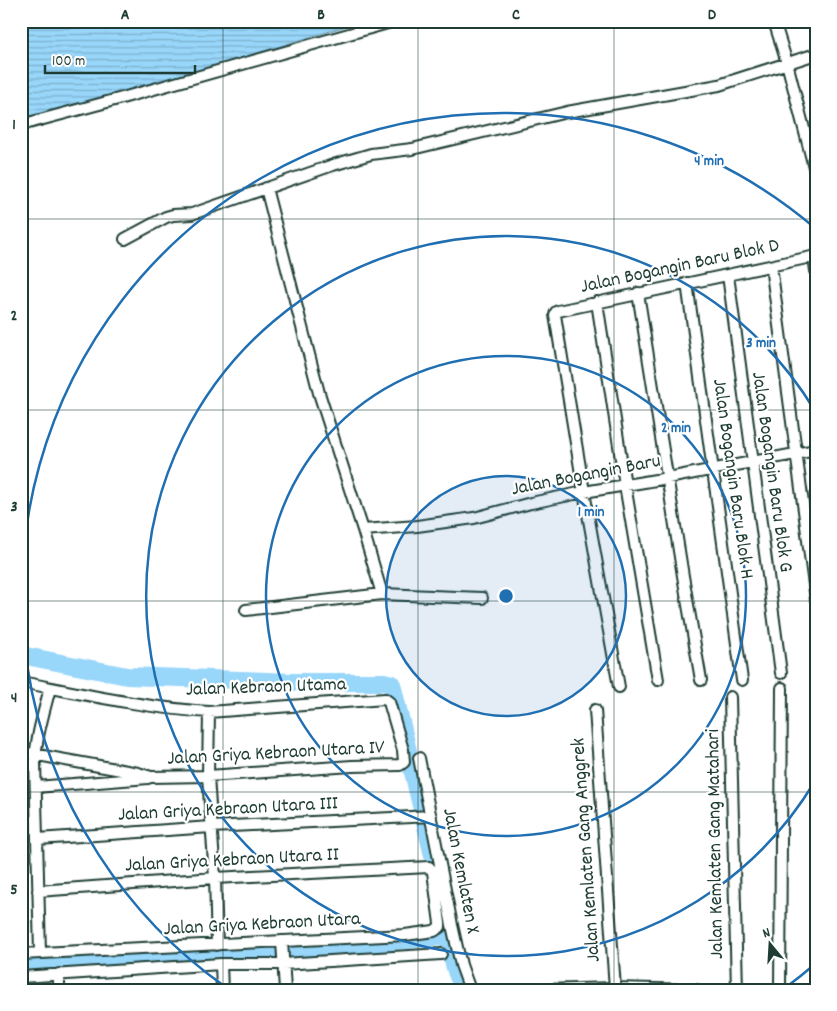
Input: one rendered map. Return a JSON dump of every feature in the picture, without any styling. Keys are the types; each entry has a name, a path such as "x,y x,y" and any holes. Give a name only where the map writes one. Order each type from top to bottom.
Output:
{"street":[{"path":"21,125 395,21"},
{"path":"774,21 816,174"},
{"path":"126,239 166,217 192,214 371,154 412,149 567,112 719,85 816,54"},
{"path":"260,190 319,393 382,594"},
{"path":"815,256 816,271"},
{"name":"Jalan Bogangin Baru Blok D","path":"584,492 554,315 556,312 815,256"},
{"path":"771,266 816,600"},
{"name":"Jalan Bogangin Baru Blok G","path":"728,275 781,673"},
{"name":"Jalan Bogangin Baru Blok H","path":"687,283 742,680"},
{"path":"638,293 700,680"},
{"path":"597,302 625,485 658,680"},
{"name":"Jalan Bogangin Baru","path":"363,530 417,526 474,518 584,492 816,450"},
{"path":"584,492 619,686"},
{"path":"246,610 382,594 482,598"},
{"name":"Jalan Kebraon Utama","path":"21,682 164,708 209,712 385,700 389,702 403,750 403,764"},
{"path":"40,953 35,755 50,688"},
{"path":"780,990 782,688"},
{"name":"Jalan Kemlaten Gang Matahari","path":"730,696 737,990"},
{"name":"Jalan Kemlaten Gang Anggrek","path":"594,710 615,988"},
{"path":"209,712 208,776 215,878 217,945"},
{"name":"Jalan Griya Kebraon Utara IV","path":"21,752 151,777"},
{"name":"Jalan Kemlaten X","path":"419,758 426,817 461,965 470,990"},
{"name":"Jalan Griya Kebraon Utara IV","path":"36,786 151,777 208,776 403,764"},
{"name":"Jalan Griya Kebraon Utara III","path":"38,839 211,827 426,817"},
{"name":"Jalan Griya Kebraon Utara II","path":"38,891 215,878 429,867"},
{"name":"Jalan Griya Kebraon Utara","path":"21,954 282,943 434,932 440,928 440,923 433,872 429,867"},
{"path":"282,943 284,990"},
{"path":"21,977 220,964 441,954"},
{"path":"220,964 222,990"},
{"path":"59,974 59,990"},
{"path":"541,990 615,988 696,990"}],"water":[{"path":"21,21 363,21 72,109 21,122"}],"waterway":[{"path":"21,655 127,676 293,682 384,682 392,684 434,860 443,928 448,938 454,966 465,990"},
{"path":"21,962 290,951 448,936"}]}
